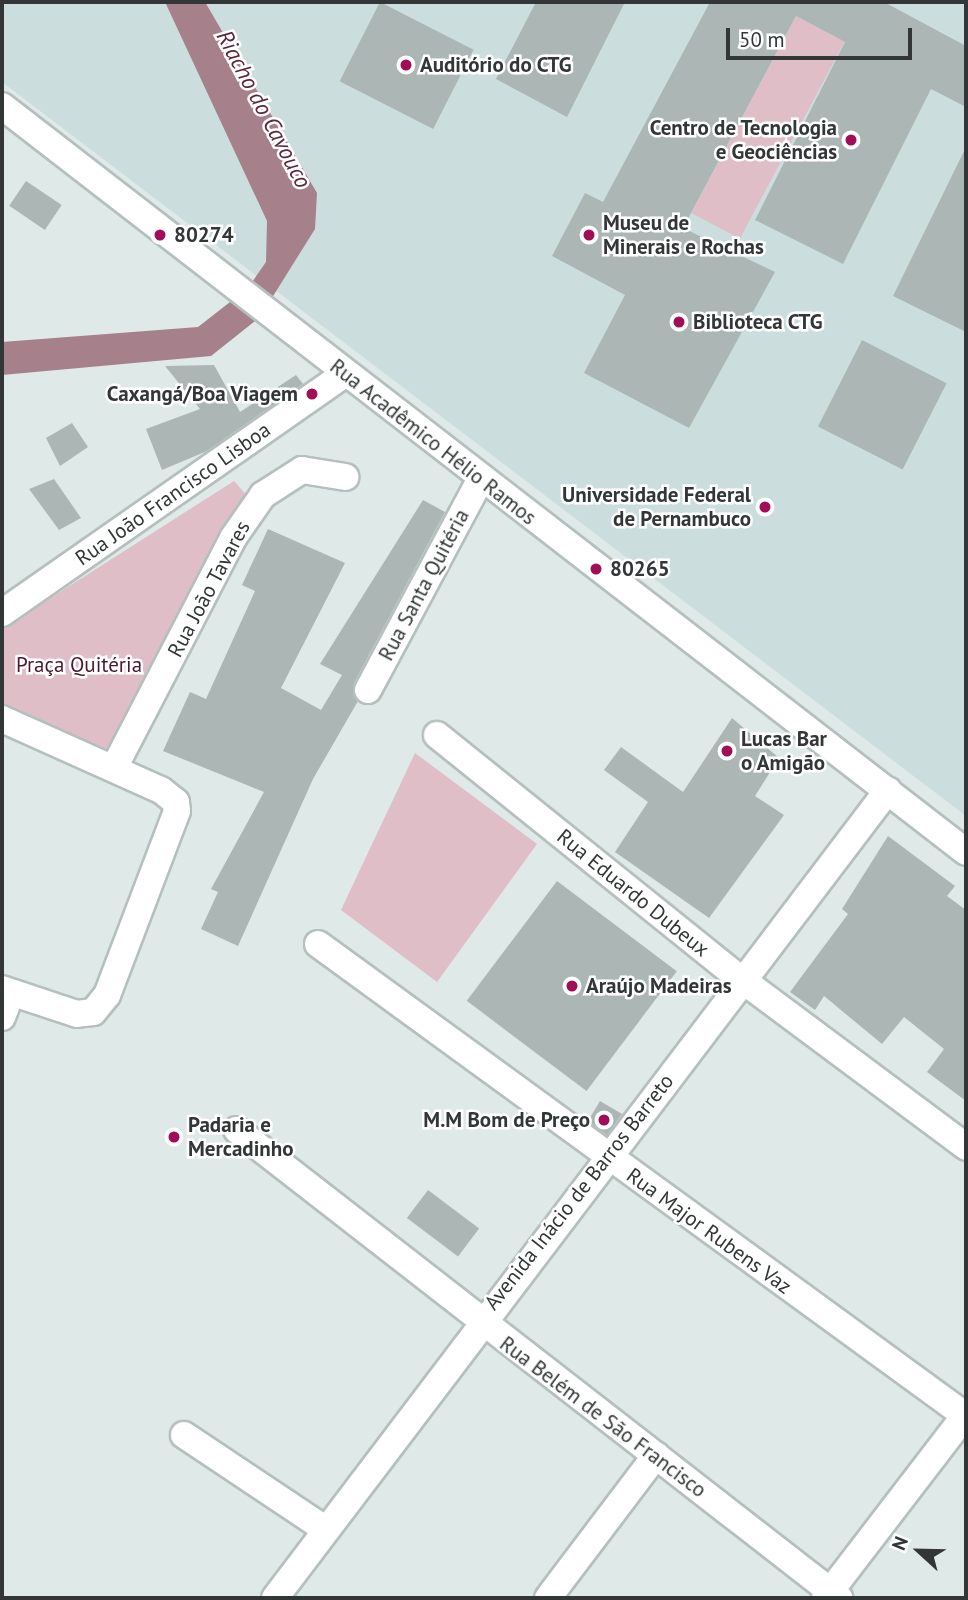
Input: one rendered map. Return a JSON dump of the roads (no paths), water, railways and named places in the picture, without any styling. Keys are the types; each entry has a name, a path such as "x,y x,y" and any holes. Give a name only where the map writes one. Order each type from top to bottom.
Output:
{"street":[{"name":"Rua Acadêmico Hélio Ramos","path":"2,106 480,480 966,852"},
{"name":"Rua João Francisco Lisboa","path":"2,613 345,374"},
{"name":"Rua João Tavares","path":"115,766 233,538 263,495 302,470 345,477"},
{"name":"Rua Santa Quitéria","path":"368,690 480,480"},
{"path":"2,719 115,766 176,802 174,823 107,995 93,1012 76,1014 5,1000"},
{"name":"Rua Eduardo Dubeux","path":"437,735 741,979 966,1147"},
{"name":"Avenida Inácio de Barros Barreto","path":"275,1598 479,1322 888,790"},
{"name":"Rua Major Rubens Vaz","path":"318,944 607,1157 966,1415"},
{"name":"Rua Belém de São Francisco","path":"237,1130 479,1322 656,1455 831,1596"},
{"path":"831,1596 966,1415"},
{"path":"184,1435 326,1529"},
{"path":"548,1598 656,1455"}],"water":[{"name":"Riacho do Cavouco","path":"165,2 205,2 317,193 315,229 260,317 211,356 2,375 2,342 198,327 248,288 266,262 267,221"}],"place":[{"name":"Auditório do CTG","path":"406,65"},
{"name":"Centro de Tecnologia e Geociências","path":"851,140"},
{"name":"80274","path":"160,235"},
{"name":"Museu de Minerais e Rochas","path":"589,235"},
{"name":"Biblioteca CTG","path":"679,322"},
{"name":"Caxangá/Boa Viagem","path":"312,394"},
{"name":"Universidade Federal de Pernambuco","path":"765,507"},
{"name":"80265","path":"596,569"},
{"name":"Lucas Bar o Amigão","path":"727,751"},
{"name":"Araújo Madeiras","path":"572,986"},
{"name":"M.M Bom de Preço","path":"604,1120"},
{"name":"Padaria e Mercadinho","path":"174,1137"}],"park label":[{"name":"Praça Quitéria","path":"79,665"}]}
